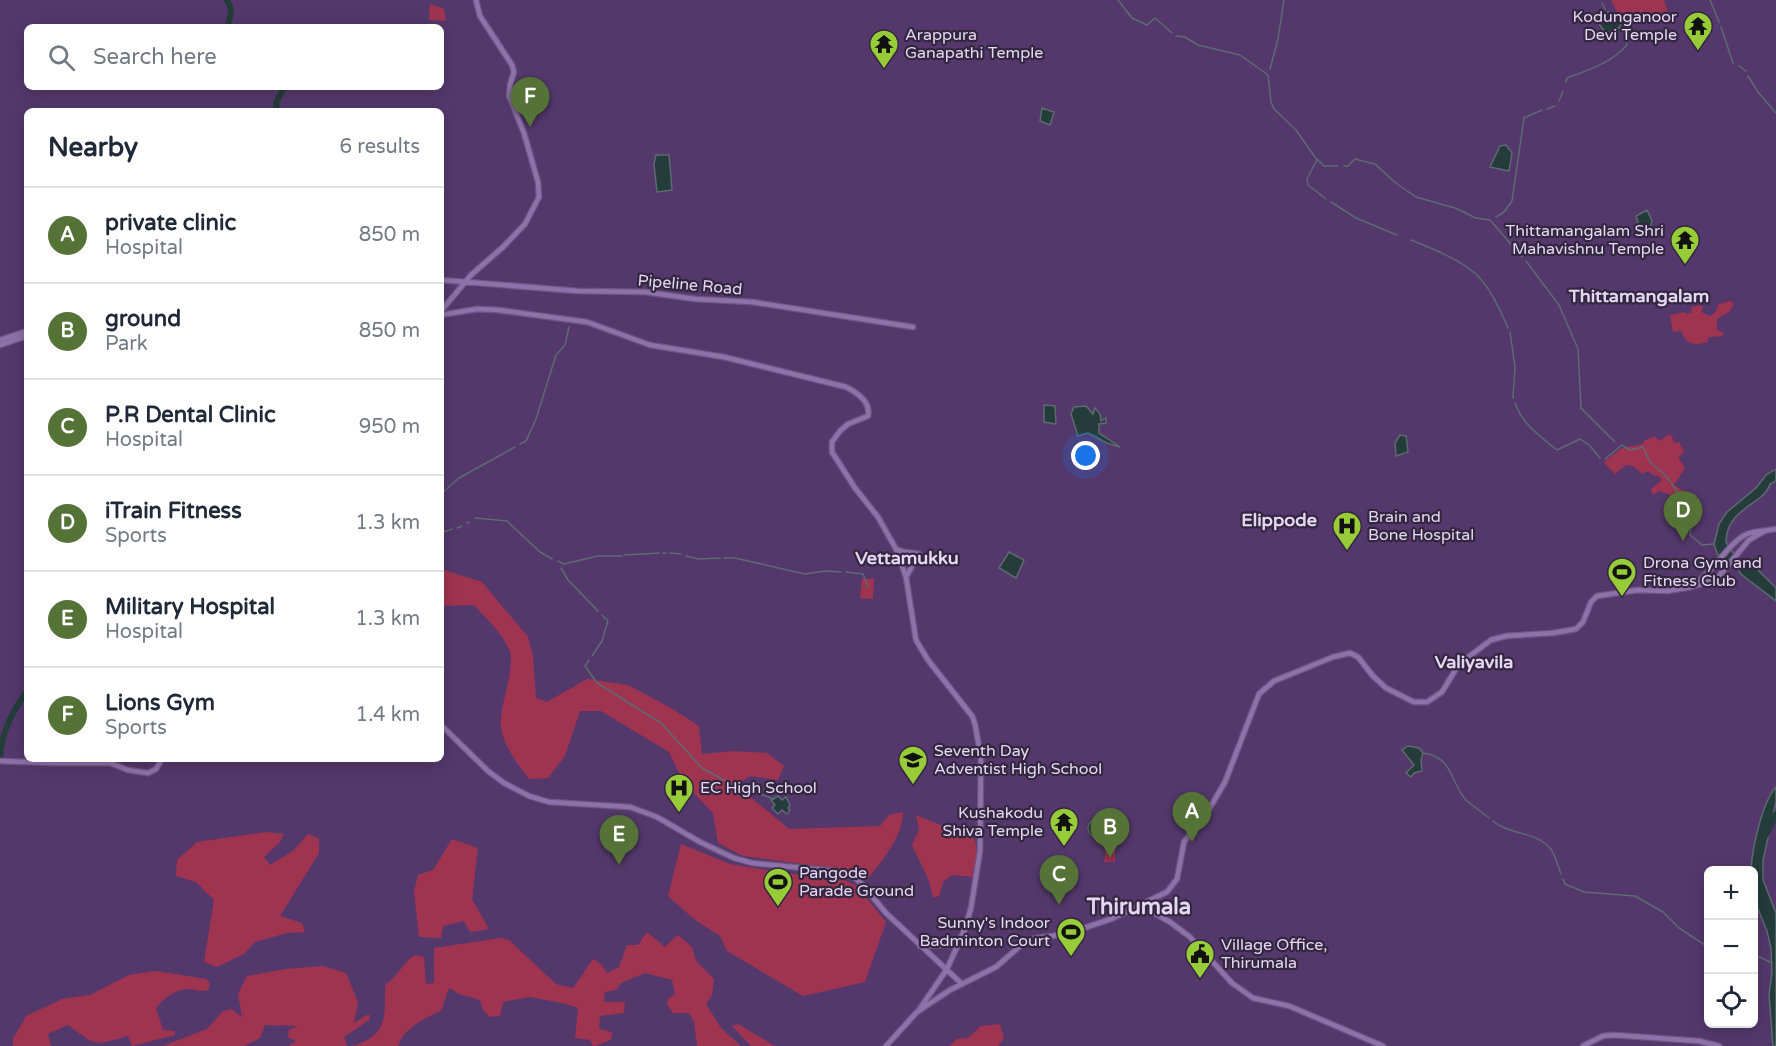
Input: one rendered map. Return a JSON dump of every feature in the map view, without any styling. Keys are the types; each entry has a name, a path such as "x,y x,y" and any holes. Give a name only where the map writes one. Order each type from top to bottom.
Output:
{"main road":[{"path":"444,309 464,283 520,229 539,197 538,182 524,133 509,96 514,72 512,65 480,16 476,0"},
{"name":"Pipeline Road","path":"444,280 578,291 645,292 695,299 752,302 913,327"},
{"path":"444,313 477,309 498,310 587,322 650,345 723,357 846,387 864,400 869,412 863,420 848,424 840,431 832,442 832,452 855,488 878,517 896,549 906,577 916,640 928,660 972,716 980,749 978,873 972,908 947,969 917,1012 886,1046"},
{"path":"0,340 24,332"},
{"path":"0,345 24,337"},
{"path":"1691,587 1704,578 1742,537 1754,532 1776,529"},
{"path":"917,1012 939,996 996,967 1026,942 1066,934 1111,919 1167,892 1175,884 1184,842 1220,792 1232,767 1259,694 1274,681 1342,654 1354,653 1386,688 1407,700 1423,703 1442,692 1459,664 1491,639 1576,629 1583,622 1591,602 1597,596 1638,590 1667,591 1691,587 1719,576 1749,540 1762,532"},
{"path":"896,549 919,554 906,577"},
{"path":"444,728 488,771 504,783 529,796 549,802 630,807 657,817 700,842 734,858 752,863 844,873 861,883 886,913 962,984"},
{"path":"0,761 54,764 110,763 128,770 148,773 156,769 160,762"},
{"path":"1143,904 1147,909 1185,933 1232,983 1253,998 1289,1005 1383,1046"},
{"path":"1127,911 1147,909"},
{"path":"920,946 948,945 960,940"},
{"path":"1583,1046 1603,1036 1614,1035 1699,1041 1719,1046"}],"shaded area":[{"path":"1611,0 1664,0 1671,23 1619,16"},
{"path":"430,4 444,9 446,21 429,20"},
{"path":"1609,12 1621,23 1620,27 1606,33 1596,20"},
{"path":"1042,108 1054,112 1050,125 1040,121"},
{"path":"1506,145 1512,153 1509,171 1490,167 1500,146"},
{"path":"656,155 669,155 672,190 657,192 654,164"},
{"path":"1647,210 1652,221 1649,231 1641,232 1636,216"},
{"path":"1729,301 1734,303 1730,311 1717,319 1717,331 1723,332 1723,336 1708,337 1708,342 1695,344 1688,342 1681,331 1673,332 1670,315 1685,312 1686,314 1692,312 1691,307 1701,305 1703,308 1701,312 1710,316 1716,312 1718,305"},
{"path":"1044,405 1055,406 1056,424 1044,422"},
{"path":"1086,406 1093,414 1095,408 1100,414 1101,421 1106,418 1106,423 1099,424 1099,433 1120,447 1088,433 1078,436 1071,414 1074,407"},
{"path":"1670,434 1675,443 1679,442 1684,452 1678,457 1685,468 1674,485 1686,492 1683,499 1659,491 1653,495 1651,489 1662,480 1648,471 1642,474 1633,466 1626,465 1615,474 1605,464 1605,461 1622,448 1643,444 1644,441 1655,436 1659,441"},
{"path":"1400,435 1406,436 1408,452 1396,456 1395,443"},
{"path":"1776,469 1776,481 1770,484 1761,497 1732,521 1726,542 1737,559 1751,563 1776,588 1776,601 1742,575 1735,566 1725,562 1717,553 1714,544 1719,524 1727,512 1756,488 1766,475"},
{"path":"1009,552 1024,560 1016,578 999,568"},
{"path":"444,570 482,582 528,637 533,656 536,698 547,702 587,679 628,685 699,726 702,754 734,751 767,753 784,766 778,780 750,776 736,785 789,829 880,826 889,815 903,812 900,830 891,848 868,879 846,870 743,856 718,843 713,813 684,783 669,752 601,711 580,711 565,756 548,778 529,779 508,748 502,734 502,710 511,666 509,649 498,631 474,605 444,606"},
{"path":"862,579 874,579 873,599 860,598"},
{"path":"1408,746 1419,748 1423,753 1422,771 1414,773 1411,777 1406,773 1414,765 1402,750"},
{"path":"1776,787 1776,802 1763,860 1763,880 1776,913 1776,1046 1773,1046 1769,994 1772,974 1771,948 1758,909 1758,866 1751,866 1762,815"},
{"path":"778,796 782,800 786,797 790,805 787,814 782,810 778,814 772,808 775,805 771,800"},
{"path":"916,815 975,839 977,853 974,877 952,875 943,882 939,896 933,898 927,877 912,845 919,830"},
{"path":"1097,819 1103,822 1106,828 1103,834 1097,837 1091,834 1088,828 1091,822"},
{"path":"267,832 284,834 279,843 264,857 270,865 293,851 308,834 319,839 319,853 280,916 302,923 305,932 287,933 255,942 244,954 217,967 204,962 214,900 196,882 176,876 177,860 197,842"},
{"path":"452,839 478,848 472,899 489,929 470,932 464,921 443,926 441,938 419,937 414,892 418,875 433,870"},
{"name":"Pangode Parade Ground","path":"681,844 730,864 783,873 842,879 857,886 886,922 865,982 803,996 727,951 720,936 695,920 668,896"},
{"path":"1115,847 1115,862 1104,862 1106,848"},
{"path":"647,932 665,947 678,935 692,947 696,961 714,979 712,995 706,1004 721,1028 741,1046 697,1046 694,1022 689,1013 673,1013 667,1004 668,999 675,994 672,980 645,973 621,983 616,990 605,992 604,1002 625,1002 624,1013 600,1016 599,1029 612,1032 611,1040 595,1046 590,1040 575,1038 578,1008 530,997 503,1002 500,1016 490,1017 483,1010 480,1000 459,994 449,988 441,1011 409,1029 398,1046 353,1046 373,1036 379,1030 384,1015 385,985 415,955 424,957 426,984 434,983 434,948 500,938 509,940 556,984 573,988 593,959 601,964 607,973 619,967 627,945 638,945"},
{"path":"323,966 346,973 358,1002 354,1023 370,1015 369,1020 344,1037 347,1046 288,1046 296,1041 288,1037 289,1030 298,1026 265,1025 260,1038 244,1046 163,1046 207,1029 223,1011 231,1009 242,1017 238,994 247,976 286,969"},
{"path":"156,971 206,979 210,984 208,990 184,989 175,992 156,1008 163,1030 175,1031 175,1035 132,1046 128,1036 95,1042 68,1025 48,1034 51,1046 13,1046 13,1039 26,1016 62,999 90,995 129,975"},
{"path":"738,1024 775,1046 751,1046 732,1026"},
{"path":"1000,1024 1004,1038 998,1046 949,1046 957,1039 968,1038 981,1026"}],"waterway":[{"path":"227,0 231,13 228,24"},
{"path":"1118,0 1132,18 1147,25 1155,18 1172,33"},
{"path":"1270,69 1278,39 1284,0"},
{"path":"1710,0 1719,22"},
{"path":"1602,3 1605,9"},
{"path":"1721,27 1733,63"},
{"path":"1566,82 1567,78 1607,61 1627,45 1623,30 1618,28"},
{"path":"1176,36 1185,37 1198,45 1240,55 1268,75 1274,109 1296,130 1317,160 1307,179 1308,185 1326,199"},
{"path":"1739,66 1746,71"},
{"path":"1748,76 1776,113"},
{"path":"277,108 276,103 282,90"},
{"path":"1559,101 1563,91"},
{"path":"1547,109 1555,106"},
{"path":"1496,217 1504,212 1512,201 1524,118 1542,110"},
{"path":"1344,166 1348,166 1355,159 1375,164 1416,197 1455,208 1476,218 1490,220 1522,257"},
{"path":"1318,160 1324,166 1338,166"},
{"path":"1331,202 1356,218 1397,235"},
{"path":"1411,240 1454,259 1477,275 1491,293 1508,328"},
{"path":"1526,261 1559,305 1578,349 1581,408 1615,442"},
{"path":"520,444 526,441 536,419 556,355 565,345 569,327"},
{"path":"1510,332 1515,367 1513,398"},
{"path":"1515,403 1527,424 1557,450 1580,439 1589,445 1600,458"},
{"path":"1605,459 1622,445 1630,450 1643,447 1650,462 1666,476 1677,491 1695,495 1690,535 1702,545 1714,544"},
{"path":"444,491 459,478 515,447"},
{"path":"475,518 507,521 540,552 552,559"},
{"path":"457,528 462,526"},
{"path":"444,532 452,529"},
{"path":"625,555 659,553"},
{"path":"670,553 681,554"},
{"path":"558,561 564,564 598,556 622,556"},
{"path":"686,556 699,559 720,558"},
{"path":"724,558 735,558 805,574 825,571 841,572"},
{"path":"561,568 568,580 598,611"},
{"path":"846,572 863,574 868,587"},
{"path":"592,656 602,641 608,621 602,615"},
{"path":"589,660 585,666 597,683 661,723 702,768 729,783 742,787"},
{"path":"0,756 9,721 24,696"},
{"path":"1423,753 1441,760 1466,800 1489,818"},
{"path":"746,789 774,799"},
{"path":"1766,835 1776,814"},
{"path":"1493,821 1507,829 1544,843 1553,853 1561,874"},
{"path":"1563,879 1565,884 1584,892 1635,896 1663,912 1679,928 1704,944"},
{"path":"1758,957 1772,963"}],"place":[{"name":"Kodunganoor Devi Temple","path":"1698,52"},
{"name":"Arappura Ganapathi Temple","path":"884,70"},
{"name":"Lions Gym","path":"530,127"},
{"name":"Thittamangalam Shri Mahavishnu Temple","path":"1685,266"},
{"name":"iTrain Fitness","path":"1683,541"},
{"name":"Brain and Bone Hospital","path":"1347,552"},
{"name":"Drona Gym and Fitness Club","path":"1622,598"},
{"name":"Seventh Day Adventist High School","path":"913,786"},
{"name":"EC High School","path":"679,814"},
{"name":"private clinic","path":"1192,842"},
{"name":"Kushakodu Shiva Temple","path":"1064,848"},
{"name":"ground","path":"1110,858"},
{"name":"Military Hospital","path":"619,865"},
{"name":"P.R Dental Clinic","path":"1059,905"},
{"name":"Pangode Parade Ground","path":"778,908"},
{"name":"Sunny's Indoor Badminton Court","path":"1071,958"},
{"name":"Village Office, Thirumala","path":"1200,980"}],"district":[{"name":"Thittamangalam","path":"1639,296"},
{"name":"Elippode","path":"1279,520"},
{"name":"Vettamukku","path":"907,558"},
{"name":"Valiyavila","path":"1474,662"},
{"name":"Thirumala","path":"1139,907"}]}
